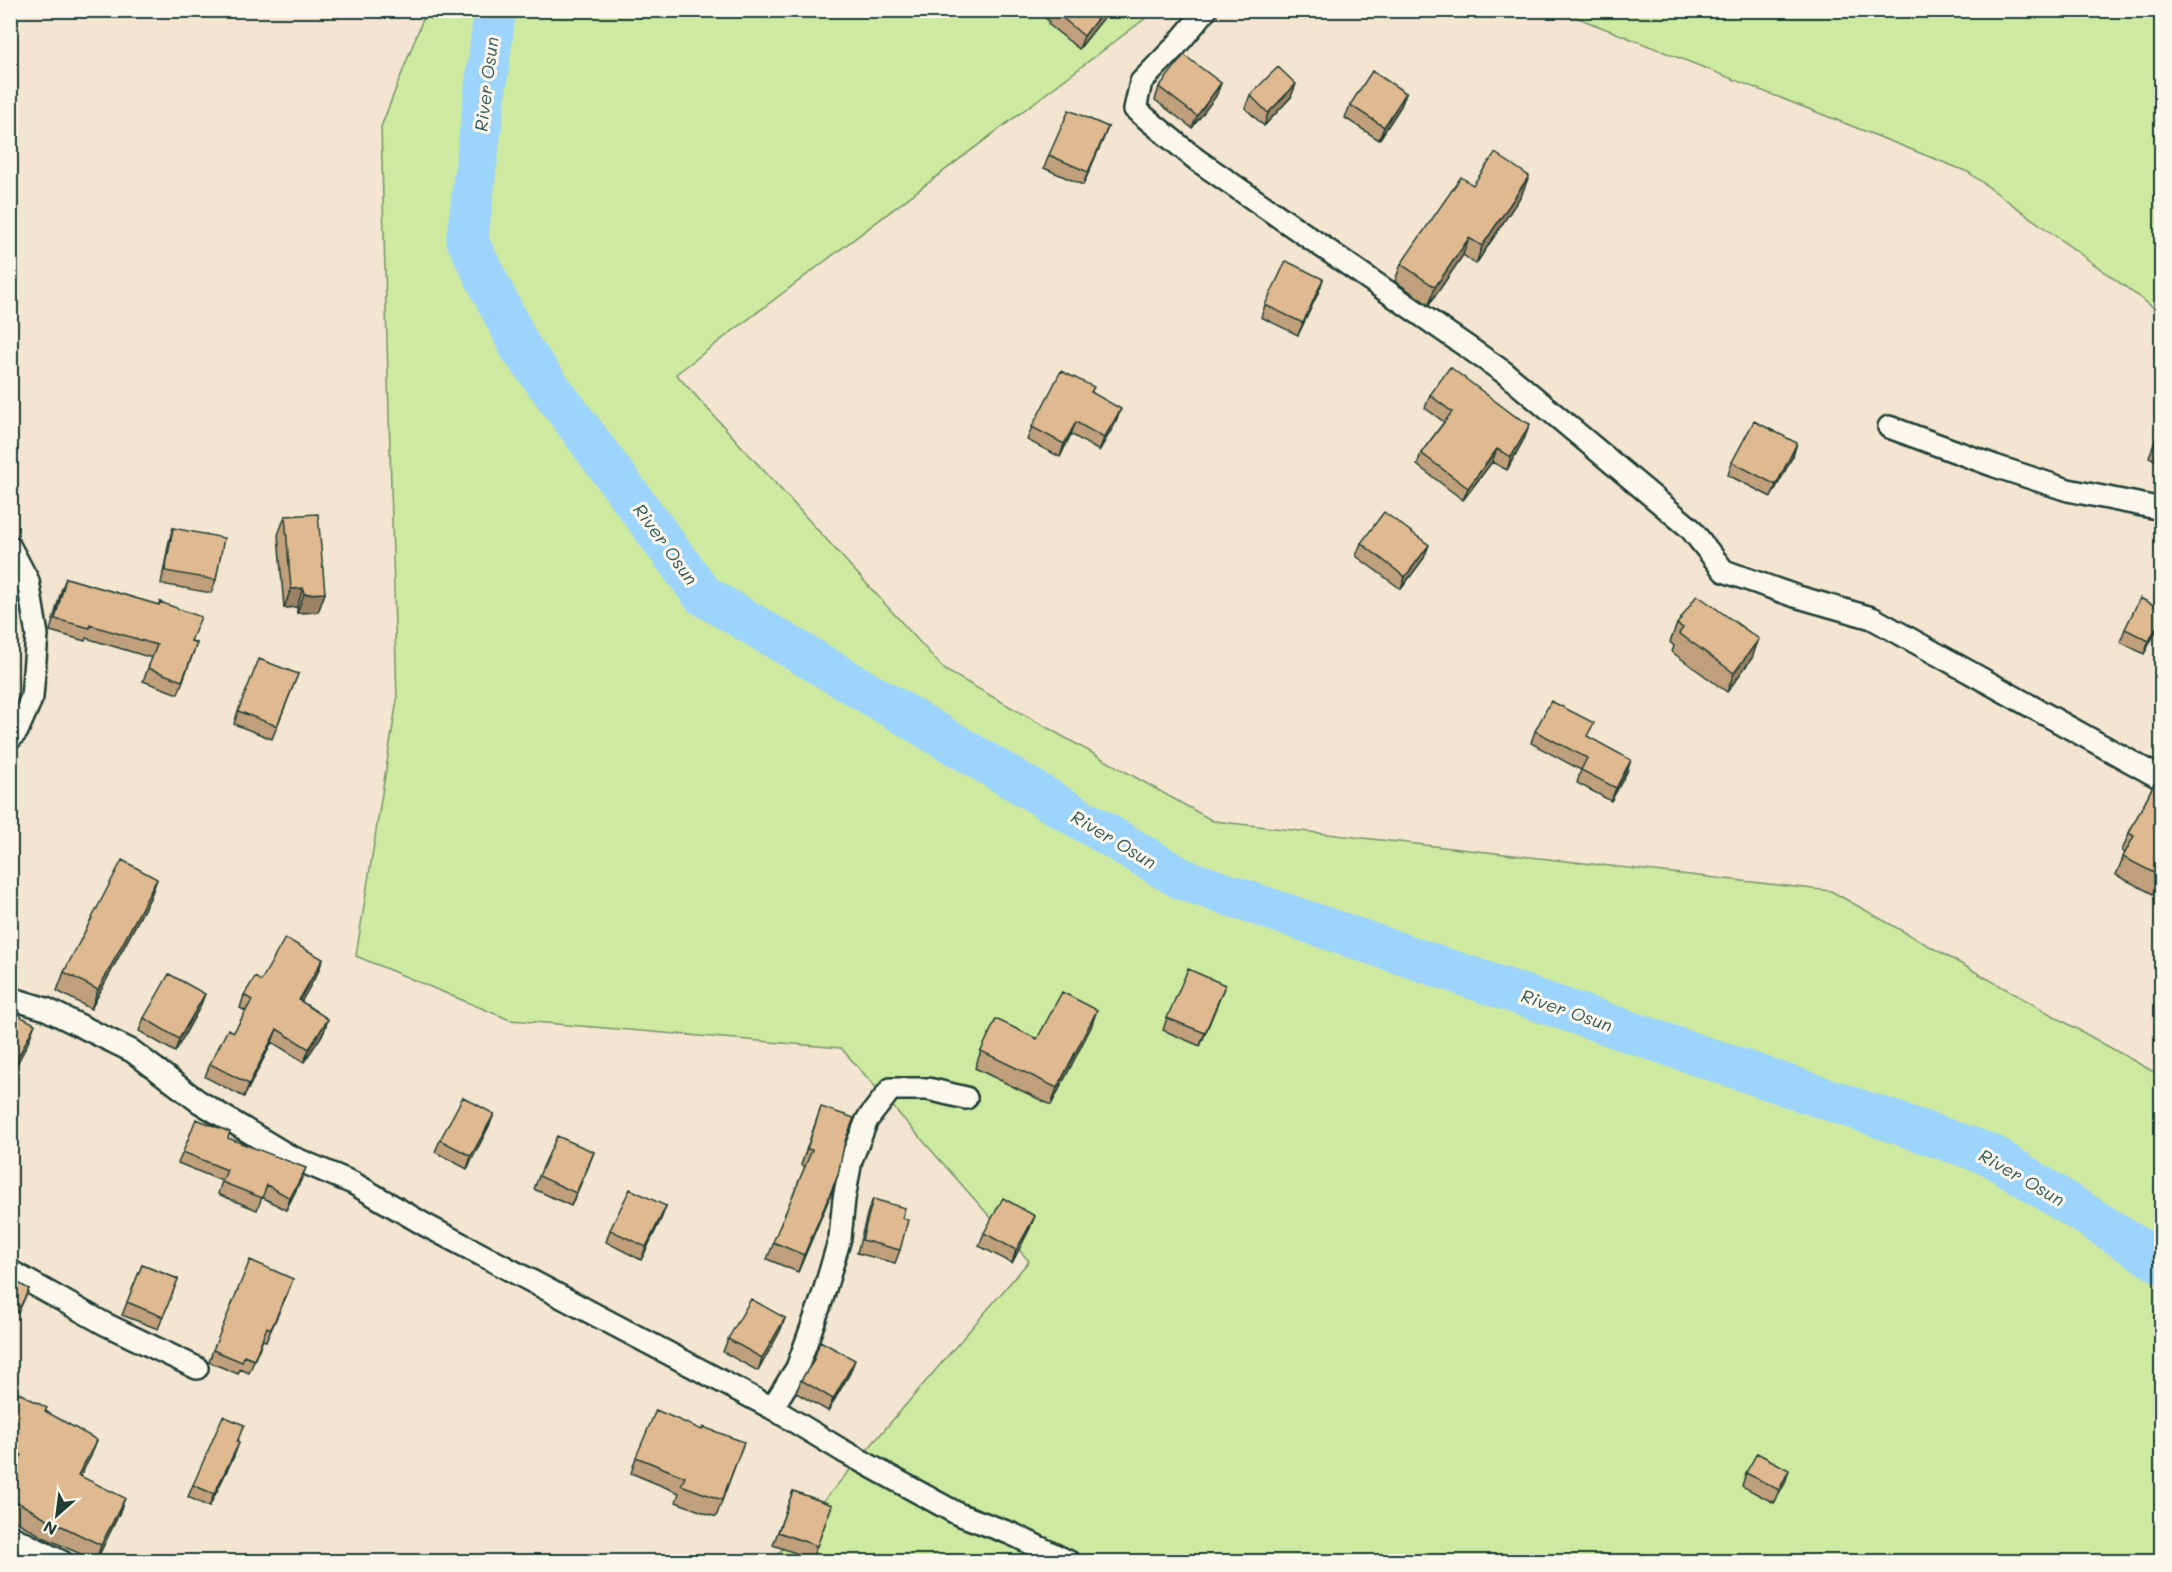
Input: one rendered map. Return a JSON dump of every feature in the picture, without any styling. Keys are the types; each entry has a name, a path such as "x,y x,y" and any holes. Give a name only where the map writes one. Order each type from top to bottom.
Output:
{"street":[{"path":"1206,10 1141,82 1135,109 1188,153 1505,374 1690,528 1724,571 1795,596 1872,618 2162,779"},
{"path":"1889,427 2068,490 2162,509"},
{"path":"10,547 28,581 37,634 32,697 17,731 10,739"},
{"path":"10,998 46,1009 132,1051 198,1101 289,1156 353,1183 427,1226 772,1408 843,1451 958,1514 1012,1534 1069,1562"},
{"path":"772,1408 797,1368 822,1299 840,1238 851,1160 867,1120 891,1089 928,1089 966,1098"},
{"path":"10,1271 105,1324 197,1368"},
{"path":"10,1536 62,1562"}],"green space":[{"path":"426,11 1155,11 676,374 945,670 1213,821 1831,891 2161,1076 2161,1561 772,1561 1029,1261 841,1048 510,1020 356,956 397,700 381,127"},
{"path":"1545,11 2161,11 2161,313 1968,172 1563,12"}],"building":[{"path":"1053,10 1104,10 1084,36"},
{"path":"1184,55 1221,83 1197,116 1159,87"},
{"path":"1278,67 1296,84 1268,113 1250,95"},
{"path":"1372,71 1406,93 1384,127 1350,105"},
{"path":"1069,110 1108,127 1088,172 1049,155"},
{"path":"1495,153 1529,176 1482,246 1469,238 1435,287 1401,264 1461,177 1473,185"},
{"path":"1286,261 1323,279 1303,323 1265,305"},
{"path":"1450,367 1515,416 1530,424 1511,457 1497,449 1468,488 1421,453 1452,412 1430,395"},
{"path":"1061,371 1094,387 1091,392 1121,409 1104,438 1076,422 1064,444 1032,427"},
{"path":"1754,421 1797,443 1776,485 1732,462"},
{"path":"2162,429 2162,445 2155,441"},
{"path":"1384,512 1429,545 1405,577 1361,543"},
{"path":"318,514 325,593 304,594 303,588 291,589 285,516"},
{"path":"173,528 224,538 216,580 165,571"},
{"path":"66,578 159,605 160,602 201,617 191,641 197,643 182,681 148,668 157,645 90,625 90,628 55,619"},
{"path":"1697,595 1759,639 1734,673 1679,633 1683,628 1677,624"},
{"path":"2140,598 2162,609 2162,617 2149,641 2125,629"},
{"path":"259,659 298,674 277,726 238,711"},
{"path":"1551,701 1594,723 1587,736 1631,760 1616,788 1581,770 1587,758 1535,731"},
{"path":"2154,784 2162,788 2162,873 2160,876 2123,857 2134,836 2129,833"},
{"path":"122,860 157,879 98,990 64,972"},
{"path":"285,938 323,959 299,1000 328,1019 309,1049 277,1029 249,1084 210,1064 228,1029 234,1032 252,1000 244,995 255,977 261,981"},
{"path":"1188,969 1225,985 1205,1033 1167,1018"},
{"path":"169,974 205,994 179,1039 144,1018"},
{"path":"1062,992 1097,1010 1057,1088 981,1051 996,1019 1037,1039"},
{"path":"10,1011 35,1024 10,1073"},
{"path":"463,1097 494,1114 471,1156 440,1140"},
{"path":"821,1107 854,1118 845,1141 838,1175 804,1255 773,1242 812,1150 807,1149"},
{"path":"196,1119 230,1132 228,1138 306,1168 290,1198 267,1185 262,1198 222,1182 227,1170 183,1152"},
{"path":"557,1136 594,1152 576,1193 539,1176"},
{"path":"630,1189 666,1206 646,1247 610,1230"},
{"path":"1003,1198 1035,1216 1016,1250 984,1233"},
{"path":"873,1199 905,1208 902,1218 908,1220 900,1250 862,1240"},
{"path":"250,1260 293,1279 271,1329 267,1327 254,1360 244,1356 242,1362 213,1350"},
{"path":"142,1265 178,1279 163,1317 127,1302"},
{"path":"13,1280 29,1289 20,1307 10,1302 10,1285"},
{"path":"751,1299 785,1318 762,1358 728,1339"},
{"path":"820,1341 855,1360 833,1399 801,1380 813,1362"},
{"path":"10,1388 47,1408 45,1411 97,1440 78,1475 125,1498 101,1545 10,1498 10,1475 22,1455 10,1449"},
{"path":"656,1410 702,1430 703,1427 744,1442 722,1500 681,1485 685,1477 636,1457"},
{"path":"223,1416 244,1425 237,1442 239,1443 214,1494 193,1485"},
{"path":"1757,1453 1789,1470 1779,1490 1746,1473"},
{"path":"793,1491 832,1505 817,1546 778,1532"}],"waterway":[{"name":"River Osun","path":"495,10 467,240 520,347 703,595 1182,879 1991,1155 2162,1263"}]}
